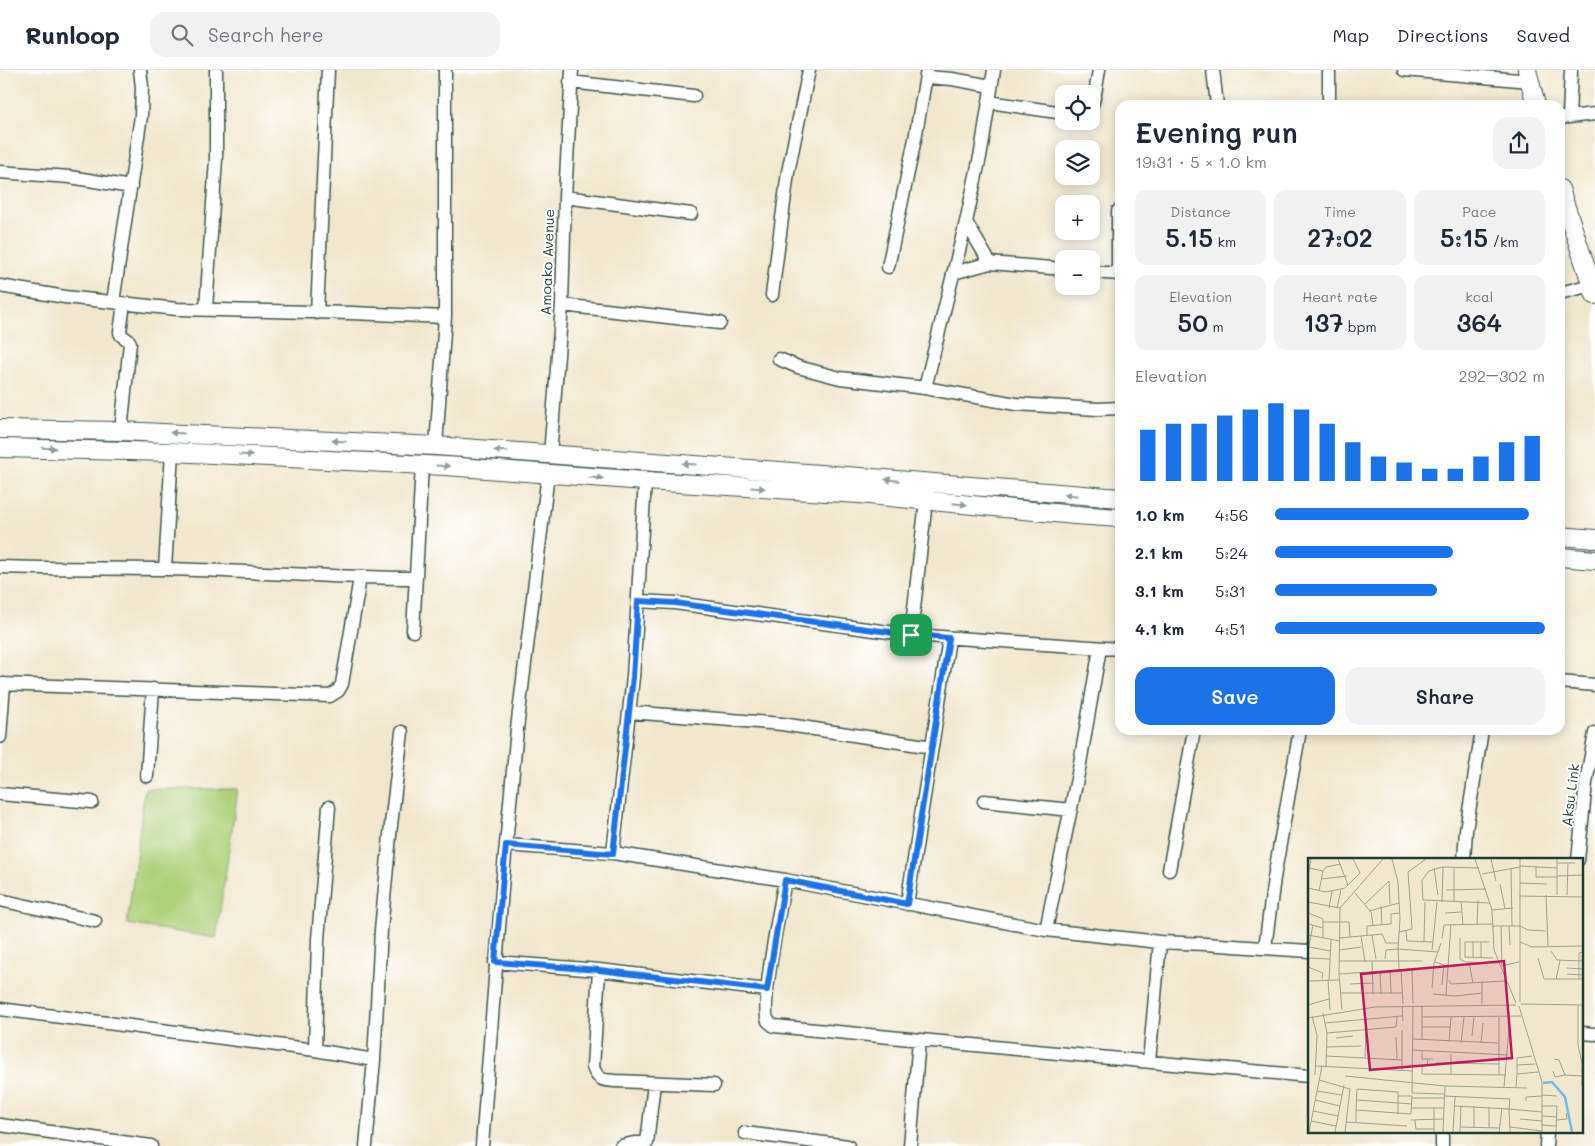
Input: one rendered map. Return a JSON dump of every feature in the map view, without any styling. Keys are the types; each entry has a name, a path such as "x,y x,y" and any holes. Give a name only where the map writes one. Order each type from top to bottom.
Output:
{"street":[{"path":"121,431 130,343 120,332 119,303 131,187 141,116 142,87 140,70"},
{"path":"206,309 216,159 216,70"},
{"path":"317,313 328,70"},
{"path":"436,446 445,317 445,70"},
{"path":"772,295 788,172 809,70"},
{"path":"926,388 966,222 994,70"},
{"path":"1096,85 1099,70"},
{"path":"1214,70 1217,100"},
{"path":"1329,70 1329,100"},
{"path":"1404,70 1528,75 1535,100"},
{"path":"1571,70 1565,118 1595,114"},
{"path":"888,266 915,139 926,74 991,86"},
{"path":"571,76 694,96"},
{"name":"Amoako Avenue","path":"550,455 562,305 571,76"},
{"path":"989,102 1055,112"},
{"path":"0,172 70,177 131,187"},
{"path":"565,197 691,214"},
{"path":"1565,205 1593,290 1565,293"},
{"path":"966,222 990,263"},
{"path":"953,273 990,263 1055,268"},
{"path":"1100,273 1115,274"},
{"path":"0,286 119,303 177,309 445,317"},
{"path":"562,305 720,323"},
{"path":"779,359 798,368 840,378 926,388 1016,404 1115,408"},
{"path":"0,430 121,431 436,446 653,462 927,491 1115,498"},
{"path":"0,448 172,452 422,465 859,494 927,491 1016,510 1115,518"},
{"path":"165,569 172,452"},
{"path":"413,631 422,465"},
{"path":"482,1146 495,962 517,729 548,474"},
{"path":"613,854 629,712 645,481"},
{"path":"911,635 927,491"},
{"path":"1565,536 1595,539"},
{"path":"1565,557 1595,560"},
{"path":"0,567 59,570 165,569 360,578 416,578"},
{"path":"0,737 2,684 330,696 338,691 342,684 360,578"},
{"path":"638,601 675,603 911,635 1115,649"},
{"path":"907,904 949,638"},
{"path":"1046,930 1079,769 1100,648"},
{"path":"1565,682 1595,685"},
{"path":"147,776 153,689"},
{"path":"629,712 782,724 932,746"},
{"path":"366,1146 374,1060 381,930 402,732"},
{"name":"Aksu Link","path":"1578,858 1586,782 1595,733"},
{"path":"1169,870 1193,735"},
{"path":"1265,948 1274,878 1299,735"},
{"path":"1464,858 1466,830 1481,735"},
{"path":"0,794 92,802"},
{"path":"984,800 1070,810"},
{"path":"315,1050 318,939 329,807"},
{"path":"506,845 613,854 785,880 1046,930 1160,942 1308,951"},
{"path":"785,880 767,990 766,1014 768,1021 774,1026 1308,1076"},
{"path":"0,900 95,921"},
{"path":"1149,1062 1160,942"},
{"path":"495,962 599,970 767,990"},
{"path":"599,970 593,1067 596,1075 602,1080 714,1085"},
{"path":"0,1009 315,1050 374,1060"},
{"path":"1582,1033 1595,1034"},
{"path":"910,1146 920,1040"},
{"path":"621,1146 634,1143 647,1144 654,1083"},
{"path":"0,1125 151,1146"},
{"path":"745,1133 848,1146"}],"green space":[{"path":"145,789 238,789 216,938 127,924"}],"route":[{"path":"638,601 675,603 911,635 949,638 907,904 785,880 767,990 599,970 495,962 506,845 613,854 633,677 638,601"}]}
